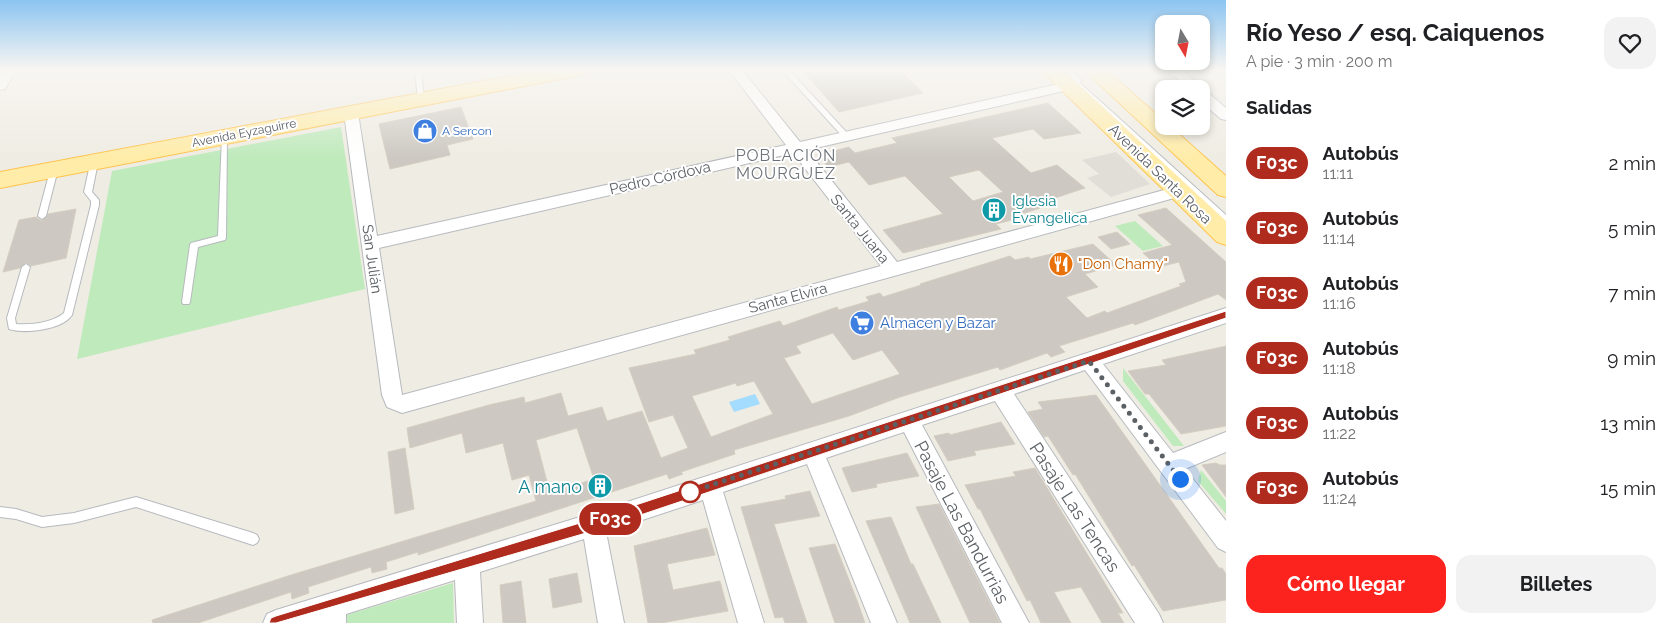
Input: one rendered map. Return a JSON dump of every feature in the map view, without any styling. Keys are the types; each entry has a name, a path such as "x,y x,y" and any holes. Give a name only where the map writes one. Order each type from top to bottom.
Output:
{"main road":[{"name":"Avenida Eyzaguirre","path":"0,180 426,99"},
{"name":"Avenida Santa Rosa","path":"1089,99 1226,236"},
{"name":"Avenida Santa Rosa","path":"1126,99 1226,189"}],"street":[{"name":"Santa Juana","path":"757,99 893,269"},
{"name":"Pedro Córdova","path":"370,244 846,136 981,99"},
{"path":"1210,102 1226,116"},
{"name":"San Julián","path":"351,113 392,395 397,403"},
{"name":"Santa Elvira","path":"397,403 407,403 1179,191"},
{"path":"276,623 333,614 467,564 593,525 1226,315"},
{"path":"1089,361 1226,540"},
{"name":"Pasaje Las Tencas","path":"1000,391 1150,623"},
{"name":"Pasaje Las Bandurrias","path":"909,421 1016,623"},
{"path":"1168,465 1226,442"},
{"path":"813,452 884,623"},
{"path":"710,486 751,623"},
{"path":"593,525 611,623"},
{"path":"467,564 470,623"}],"lane":[{"path":"812,99 846,136"},
{"path":"1092,99 1226,220"},
{"path":"1093,99 1226,213"},
{"path":"186,302 194,244 222,238 224,137"},
{"path":"26,267 11,318 12,326 26,328 63,320 68,315 95,205 95,200 88,192 94,162"},
{"path":"42,216 54,169"},
{"path":"0,512 16,514 42,522 74,518 136,502 253,539"}],"shaded area":[{"path":"1116,152 1150,184 1111,197 1087,178 1099,174 1082,160"}],"green space":[{"path":"341,127 365,289 77,359 112,171"},
{"path":"1135,221 1163,246 1143,251 1115,226"},
{"path":"1123,368 1184,446 1173,446 1123,381"},
{"path":"1201,470 1226,501 1226,514 1198,481"},
{"path":"453,583 454,623 320,623"}],"water":[{"path":"755,394 760,404 734,412 729,402"}],"building":[{"path":"828,99 896,99 839,112"},
{"path":"1048,103 1081,133 1044,139 1033,129 992,138 1031,173 1057,165 1085,188 1052,199 1056,201 1010,218 1012,220 996,224 1001,229 903,253 883,230 943,214 905,176 869,185 849,162 828,167 818,155 849,147 855,153 897,143 892,138","holes":["979,170 1003,192 973,201 949,177"]},
{"name":"A Sercon","path":"461,107 473,139 447,145 450,155 390,169 379,124"},
{"path":"1166,208 1226,262 1226,300 1218,294 1135,325 1133,323 1059,346 1065,352 1051,357 1047,353 1000,370 998,367 900,397 849,416 734,450 735,454 681,472 683,474 669,479 667,474 418,555 418,552 386,562 387,569 372,573 371,567 308,587 309,593 292,599 291,592 198,623 153,623 152,620 291,575 536,501 529,475 512,480 503,443 466,453 462,433 410,448 407,428 524,397 525,403 561,393 568,416 602,407 607,421 642,411 661,458 688,448 673,415 649,422 629,368 696,354 694,350 730,340 728,337 747,331 780,321 783,326 837,307 839,310 869,301 866,297 880,293 883,297 1010,256 1015,260 1029,257 1030,259 1093,244 1116,265 1085,274 1098,287 1066,297 1087,318 1105,311 1107,313 1181,286 1179,284 1186,282 1179,262 1159,267 1143,253 1172,245 1138,215","holes":["833,333 853,360 882,350 900,374 812,404 784,358 801,353 796,346","754,381 773,414 711,437 692,396 736,383 737,386","577,428 594,479 550,493 536,440"]},
{"path":"76,209 66,258 31,266 26,262 20,268 3,272 19,220 36,217 42,221 48,214"},
{"path":"1117,232 1130,244 1111,249 1098,237"},
{"path":"1226,346 1226,426 1181,434 1149,394 1145,394 1128,371 1166,365 1162,360"},
{"path":"1096,395 1219,568 1222,568 1226,574 1226,600 1163,611 1134,565 1132,566 1075,474 1073,475 1048,436 1044,437 1028,412 1043,409 1038,402"},
{"path":"1001,422 1015,444 974,451 976,455 948,461 934,436 949,433 950,435"},
{"path":"405,448 414,509 395,514 388,452"},
{"path":"907,453 919,476 876,484 877,487 852,492 842,468"},
{"path":"1216,463 1226,465 1226,497 1202,465"},
{"path":"1035,468 1123,613 1118,613 1124,623 1102,623 1081,587 1054,592 1071,623 1041,623 1030,600 1027,601 980,509 978,509 965,485 1016,476 1013,472"},
{"path":"810,491 820,516 774,524 807,623 785,623 783,617 775,618 741,507 786,499 785,496"},
{"path":"939,504 1000,623 970,623 916,507"},
{"path":"891,517 911,564 913,564 941,623 910,623 866,521"},
{"path":"707,528 715,555 667,564 673,590 720,581 728,611 661,623 648,623 634,546"},
{"path":"835,544 865,623 835,623 809,548"},
{"path":"577,573 582,602 553,608 549,579"},
{"path":"521,581 526,623 503,623 500,585"}],"bus line":[{"name":"F03c","path":"276,623 593,525 1226,315"}],"place":[{"name":"A Sercon","path":"425,131"},
{"name":"Iglesia Evangelica","path":"994,210"},
{"name":"\"Don Chamy\"","path":"1061,264"},
{"name":"Almacen y Bazar","path":"862,323"},
{"name":"A mano","path":"600,486"}],"district":[{"name":"POBLACIÓN MOURGUEZ","path":"786,164"}],"route":[{"path":"690,492 1089,361 1180,479"}]}
